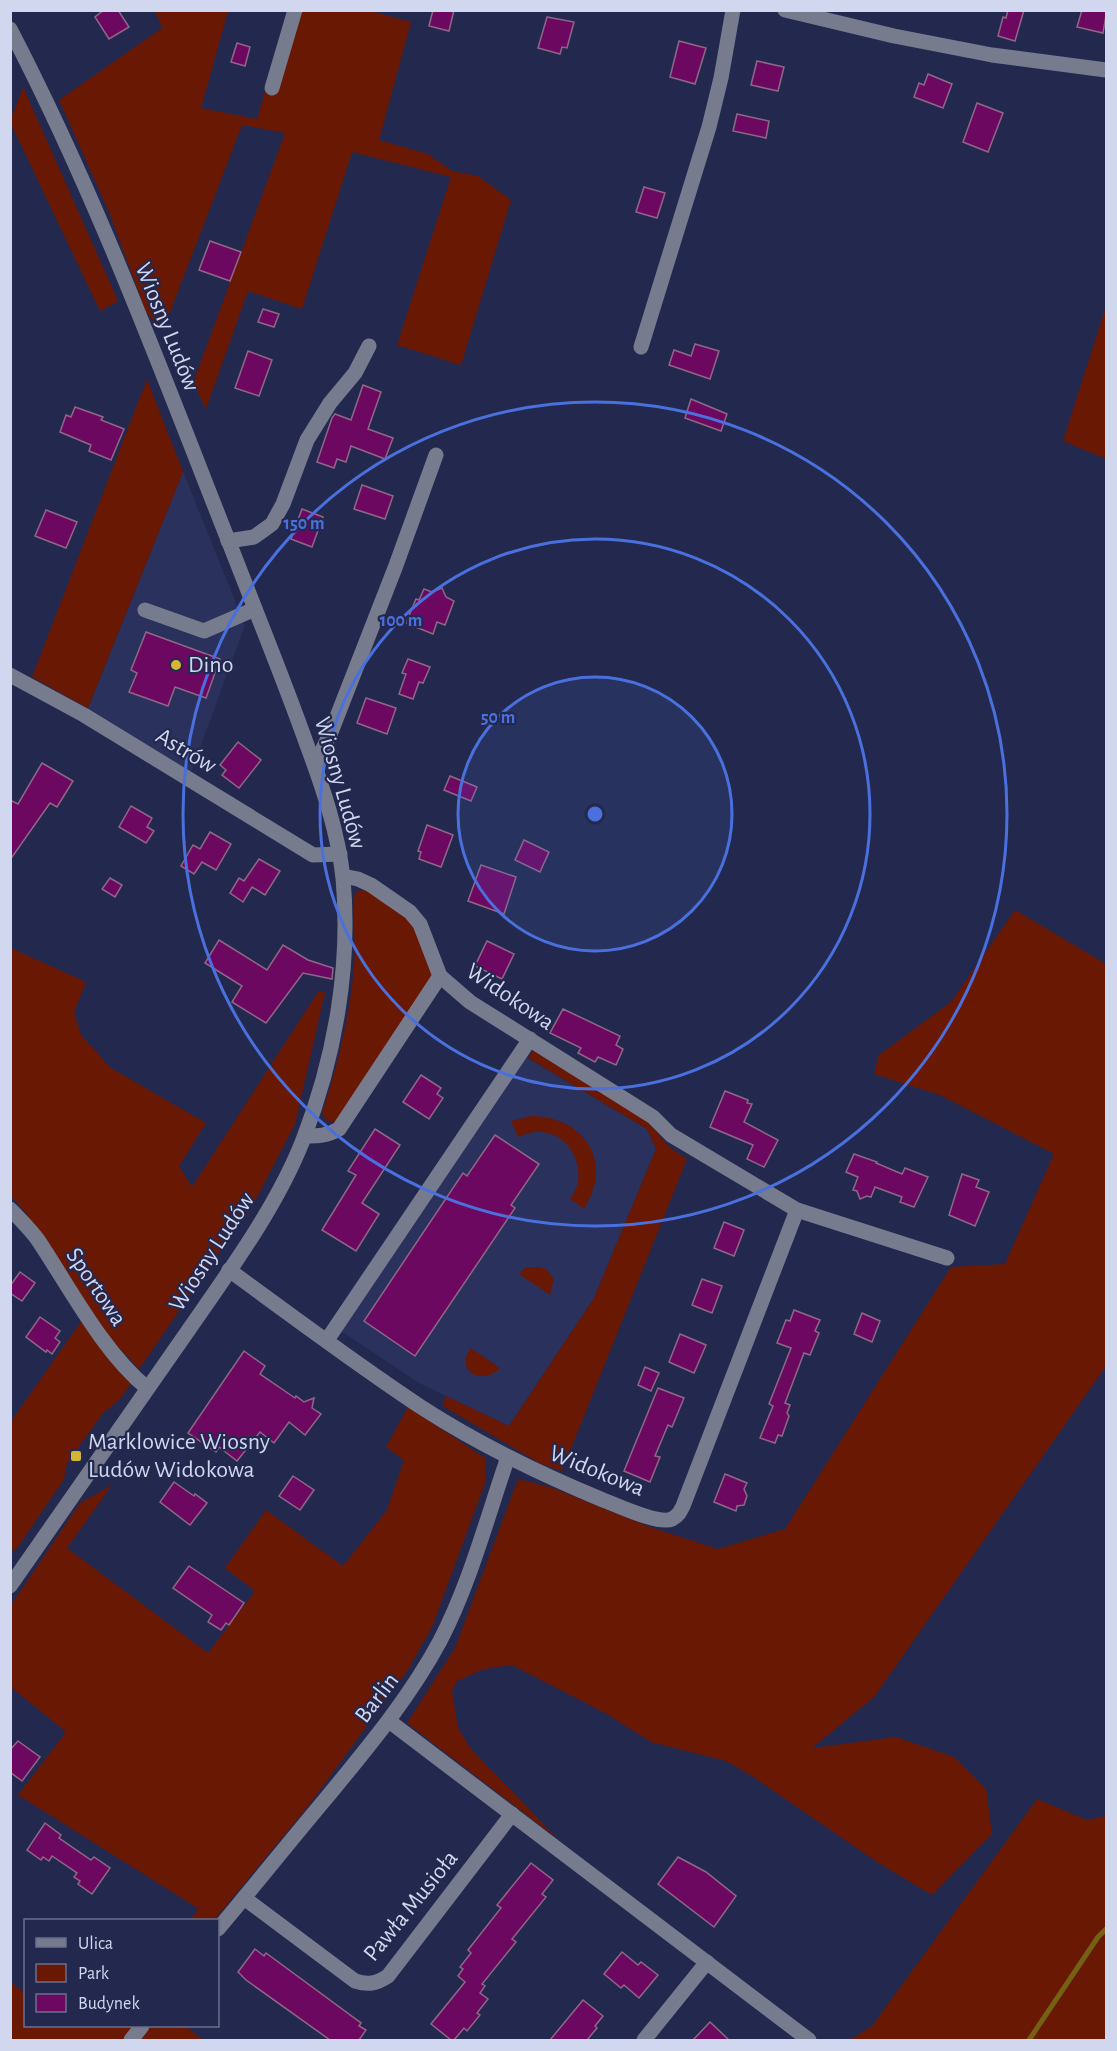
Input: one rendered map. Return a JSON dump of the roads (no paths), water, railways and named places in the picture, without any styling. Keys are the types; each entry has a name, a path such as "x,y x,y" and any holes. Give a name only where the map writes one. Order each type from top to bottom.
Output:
{"street":[{"path":"272,88 295,10"},
{"path":"641,347 709,127 734,10"},
{"path":"785,10 894,36 992,55 1107,70"},
{"name":"Wiosny Ludów","path":"10,29 69,148 120,267 315,765 329,809 343,876 345,948 342,984 331,1048 305,1136 286,1179 229,1270 10,1586"},
{"path":"228,541 254,537 272,524 283,504 307,440 330,403 355,373 369,346"},
{"path":"315,765 331,732 436,455"},
{"path":"144,610 204,631 255,609"},
{"name":"Astrów","path":"10,675 84,715 313,855 339,854"},
{"name":"Widokowa","path":"343,876 371,885 410,912 420,924 440,976 470,1002 653,1117 671,1135 797,1210 947,1258"},
{"name":"Widokowa","path":"305,1136 330,1134 339,1129 440,976"},
{"path":"327,1340 530,1039"},
{"name":"Sportowa","path":"10,1209 37,1238 72,1295 126,1368 147,1388"},
{"name":"Widokowa","path":"229,1270 422,1407 508,1457 553,1479 659,1520 670,1520 679,1515 797,1210"},
{"name":"Barlin","path":"219,1928 389,1720 419,1678 441,1638 482,1538 508,1457"},
{"path":"389,1720 809,2040"},
{"name":"Pawła Musioła","path":"244,1898 355,1982 367,1985 378,1982 388,1976 512,1814"},
{"path":"644,2040 707,1962"},
{"path":"131,2040 141,2027"}],"waterway":[{"path":"1029,2040 1098,1937 1106,1929"}],"place":[{"name":"Dino","path":"176,665"},
{"name":"Marklowice Wiosny Ludów Widokowa","path":"76,1456"}]}
